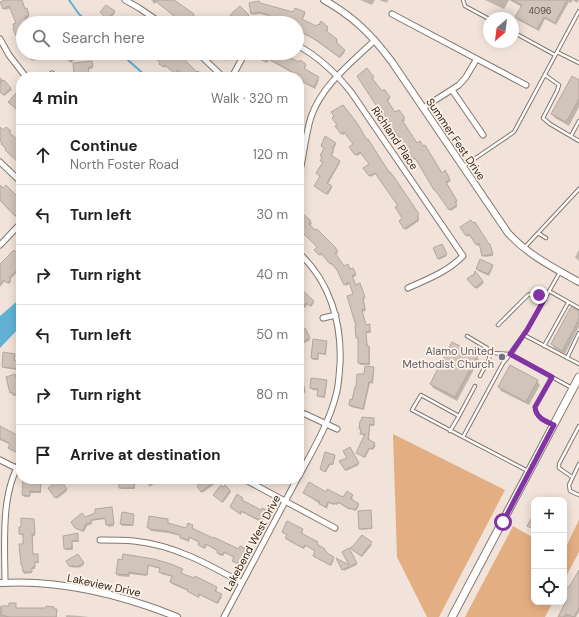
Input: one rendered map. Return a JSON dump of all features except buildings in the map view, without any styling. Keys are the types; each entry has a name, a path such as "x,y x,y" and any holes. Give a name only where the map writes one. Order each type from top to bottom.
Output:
{"main road":[{"path":"452,617 579,377"}],"street":[{"path":"125,0 151,16"},
{"name":"Summer Fest Drive","path":"324,0 350,17 375,40 392,62 508,234 523,249 534,257 579,282"},
{"path":"392,14 476,60 526,85"},
{"path":"0,39 9,55 22,72"},
{"path":"304,149 315,108 324,93 338,75 375,40"},
{"name":"Richland Place","path":"304,49 321,60 338,75 362,107 463,256 445,271 408,288"},
{"path":"205,60 218,72"},
{"path":"235,72 241,60"},
{"path":"423,108 452,90 466,77 476,60"},
{"path":"452,90 483,135"},
{"path":"0,162 16,177"},
{"path":"0,245 16,228"},
{"path":"304,259 322,281 329,294 336,315 341,349 339,379 336,394 325,424 304,466"},
{"path":"323,318 336,315"},
{"path":"305,414 337,430"},
{"path":"0,460 16,468 5,501 2,583"},
{"path":"253,484 335,528"},
{"name":"Lakebend West Drive","path":"224,617 294,484"},
{"path":"100,540 134,541 154,544 174,550 206,563 242,583"},
{"name":"Lakeview Drive","path":"2,583 22,582 92,590 139,602 178,617"}],"lane":[{"path":"463,0 465,6 483,16"},
{"path":"462,167 514,132 579,11"},
{"path":"519,35 555,55"},
{"path":"557,52 579,63"},
{"path":"545,74 559,85 543,118 550,124 579,141"},
{"path":"571,136 579,121"},
{"path":"523,249 579,190"},
{"path":"538,233 546,238"},
{"path":"463,437 503,363 524,335 560,271"},
{"path":"549,291 579,308"},
{"path":"498,325 528,295 534,293 545,298"},
{"path":"544,346 568,302"},
{"path":"567,358 579,334"},
{"path":"524,335 579,364"},
{"path":"467,336 487,348 490,353 489,360 480,376"},
{"path":"490,353 510,354 573,388"},
{"path":"552,377 535,407 536,413 541,419 554,425"},
{"path":"450,431 474,386"},
{"path":"459,416 421,394 412,410 529,472"},
{"path":"572,477 559,468 559,464 579,426"},
{"path":"579,464 569,485 570,491 579,495"}],"shaded area":[{"path":"393,434 505,490 439,617 427,617 397,557"},
{"path":"579,520 579,552 567,574 567,569 567,545"},
{"path":"513,526 531,536 531,605 551,605 545,617 465,617"}],"water":[{"path":"16,302 16,331 0,348 0,316"}],"waterway":[{"path":"69,0 81,16"},
{"path":"128,60 141,72"}],"place":[{"name":"Alamo United Methodist Church","path":"502,357"}],"route":[{"path":"503,522 554,425 541,419 536,413 535,407 552,377 510,354 527,330 545,298 539,295"}]}
